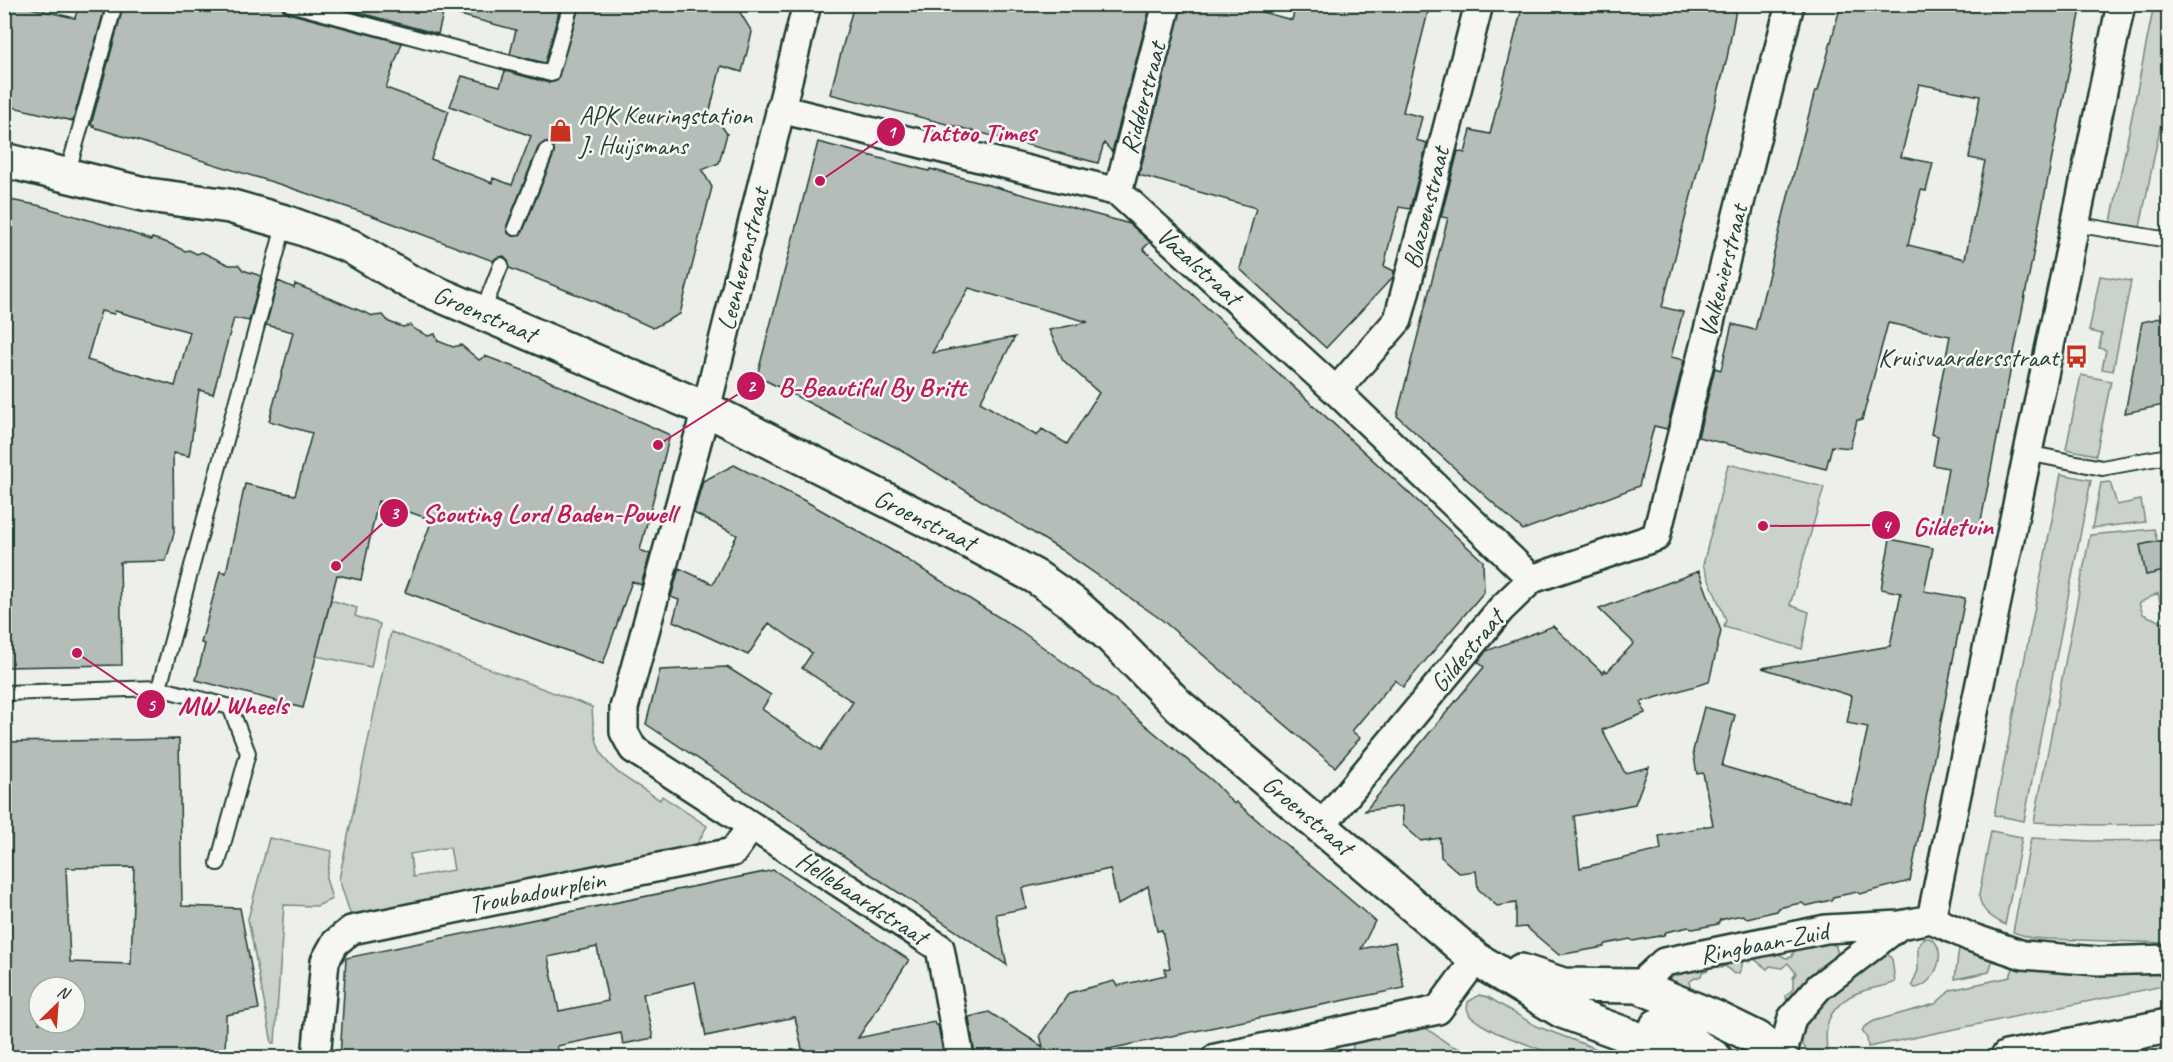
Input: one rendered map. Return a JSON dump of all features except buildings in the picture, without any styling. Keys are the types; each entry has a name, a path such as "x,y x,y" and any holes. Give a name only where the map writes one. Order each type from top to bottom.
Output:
{"street":[{"name":"Leenherenstraat","path":"751,827 633,749 624,732 624,708 706,409 807,4"},
{"name":"Ridderstraat","path":"1118,192 1167,4"},
{"name":"Blazoenstraat","path":"1336,391 1398,320 1479,4"},
{"name":"Valkenierstraat","path":"1656,537 1790,4"},
{"path":"2121,4 1931,919 1970,937 2022,955 2098,961 2169,959"},
{"name":"Vazalstraat","path":"780,108 1118,192 1336,391 1532,579"},
{"name":"Groenstraat","path":"4,160 148,195 229,206 285,222 350,246 410,282 706,409 1036,577 1073,603 1111,637 1178,705 1476,958"},
{"name":"Gildestraat","path":"1321,826 1501,609 1532,579 1656,537"},
{"name":"Troubadourplein","path":"316,1058 325,961 335,943 351,930 733,852 751,827"},
{"name":"Hellebaardstraat","path":"751,827 940,948 960,1058"},
{"name":"Ringbaan-Zuid","path":"1638,986 1664,962 1826,929 1900,925 1931,919"},
{"name":"Ringbaan-Zuid","path":"1476,958 1563,985 1638,986 1716,1018 1757,1038 1782,1057 1792,1018 1819,987 1900,925"},
{"path":"1476,958 1562,1011 1641,1040 1677,1058"},
{"path":"1216,1058 1438,1010 1476,958"},
{"path":"1476,958 1521,1008 1625,1052 1632,1058"},
{"path":"1562,1011 1596,1011 1628,1017 1671,1030 1715,1058"},
{"path":"2007,1058 2169,1026"}],"lane":[{"path":"67,175 115,4"},
{"path":"290,4 551,74 571,4"},
{"path":"515,228 546,150"},
{"path":"159,688 285,222"},
{"path":"2074,224 2169,240"},
{"path":"482,314 501,265"},
{"path":"2027,453 2102,468 2169,456"},
{"path":"4,693 159,688 230,707 248,753 218,863"}],"shaded area":[{"path":"2154,5 2168,5 2168,88 2139,232 2110,227"},
{"path":"2100,276 2131,281 2113,371 2102,369 2106,350 2099,348 2102,334 2089,331"},
{"path":"2081,375 2111,381 2096,455 2066,449"},
{"path":"1728,464 1824,487 1790,605 1809,612 1802,649 1724,627 1726,620 1703,565"},
{"path":"2061,474 2091,480 2024,821 1994,815"},
{"path":"2110,482 2117,505 2141,500 2145,522 2092,528 2101,483"},
{"path":"2154,529 2157,541 2140,545 2163,571 2168,604 2161,606 2158,593 2139,603 2143,614 2168,625 2168,824 2092,825 2034,822 2090,535"},
{"path":"331,600 357,608 355,616 380,624 371,667 316,656"},
{"path":"391,632 592,707 597,743 602,755 610,765 660,800 662,796 707,826 695,848 352,919 339,879","holes":["450,847 454,870 413,877 410,854"]},
{"path":"1991,831 2022,837 2005,925 1984,910 1979,895"},
{"path":"269,838 332,851 326,878 332,899 317,906 284,905 275,1043 272,1043 248,919"},
{"path":"2031,838 2091,841 2168,840 2168,943 2031,938 2013,932"},
{"path":"1924,938 1929,938 1939,949 1938,965 1929,980 1915,988 1912,985 1918,970 1918,947"},
{"path":"1825,940 1836,946 1838,956 1836,960 1787,1003 1786,996 1793,989 1793,978 1796,973 1788,963 1782,968 1770,966 1767,969 1754,959 1749,962 1745,960 1739,973 1734,974 1725,966 1721,968 1710,966 1708,970 1702,972 1701,976 1689,982 1691,992 1696,994 1695,998 1665,985 1682,970 1771,951 1772,956 1779,954 1786,958 1792,957 1793,952 1800,946"},
{"path":"1959,948 1993,959 1989,972 1955,979"},
{"path":"1885,951 1892,959 1895,982 1857,993 1845,1000 1835,1009 1829,1020 1826,1034 1827,1056 1810,1053 1803,1045 1801,1034 1806,1021 1831,993"},
{"path":"2014,965 2035,970 2168,974 2168,985 1868,1047 1867,1038 1862,1031 1874,1021 1935,1004 1951,990 2010,977"},
{"path":"1479,995 1488,997 1536,1026 1618,1057 1560,1057 1495,1032 1470,1016 1467,1009 1468,1002"},
{"path":"1423,1026 1450,1045 1480,1057 1313,1058 1353,1049 1352,1040"}],"place":[{"name":"APK Keuringstation J. Huijsmans","path":"561,130"},
{"name":"Tattoo Times","path":"820,181"},
{"name":"Kruisvaardersstraat","path":"2076,357"},
{"name":"B-Beautiful By Britt","path":"658,445"},
{"name":"Gildetuin","path":"1763,526"},
{"name":"Scouting Lord Baden-Powell","path":"336,566"},
{"name":"MW Wheels","path":"77,653"}]}
